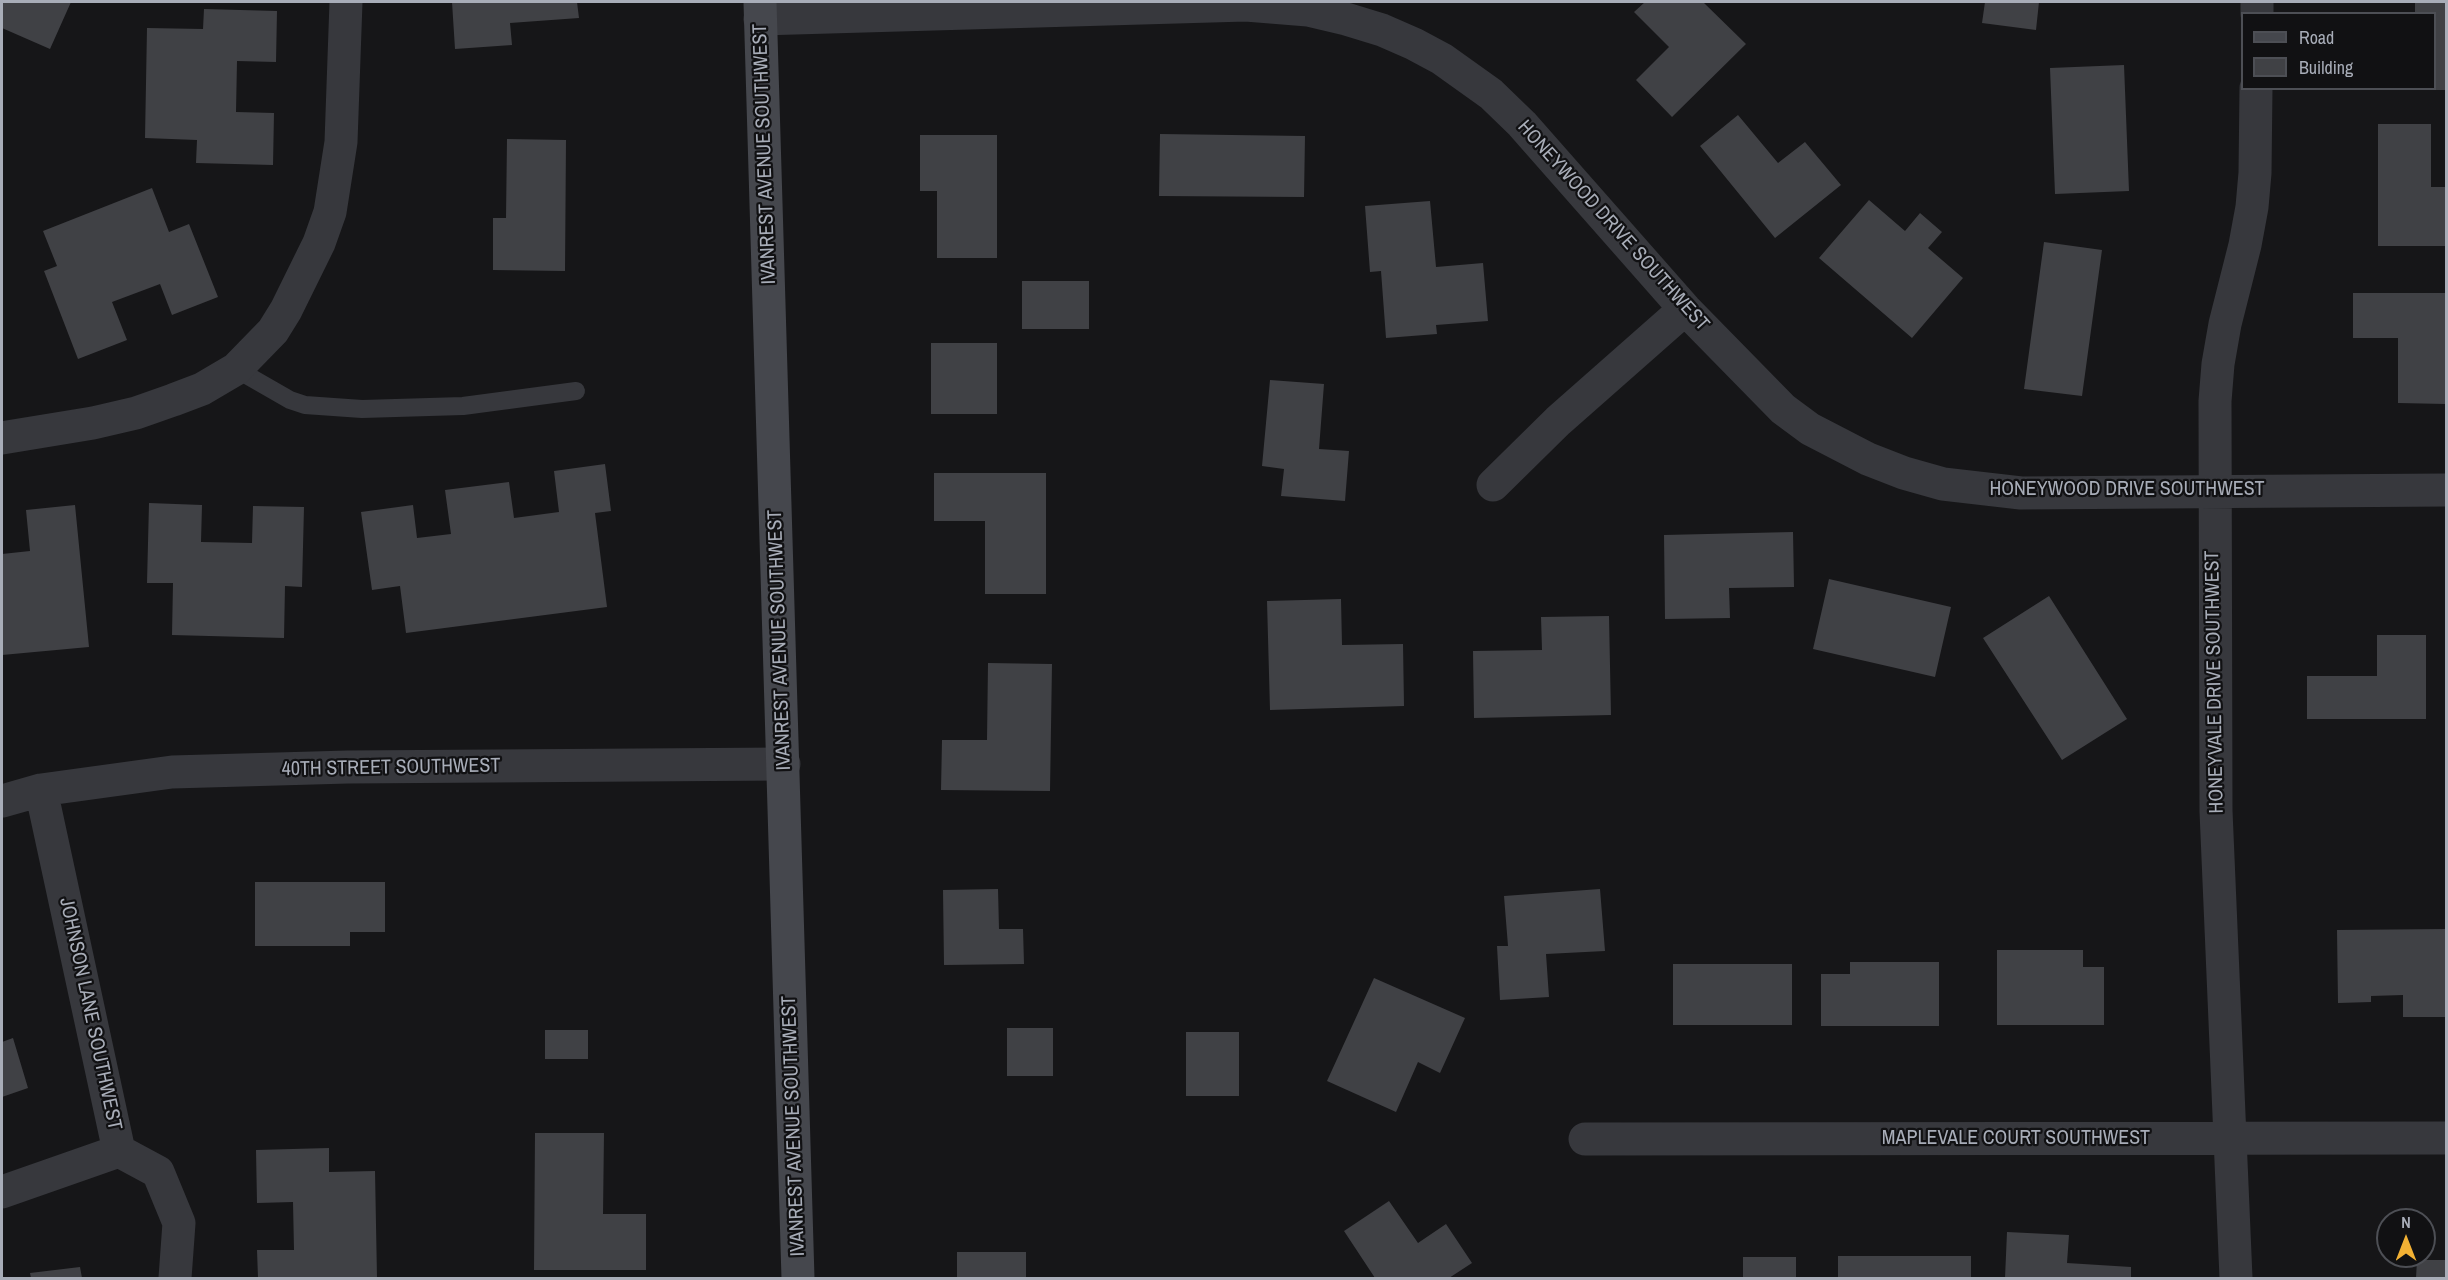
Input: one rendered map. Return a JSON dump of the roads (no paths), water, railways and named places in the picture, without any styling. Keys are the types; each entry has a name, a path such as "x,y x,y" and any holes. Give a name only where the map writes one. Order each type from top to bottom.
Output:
{"street":[{"path":"2,438 93,423 136,413 202,388 236,369 273,331 320,243 330,212 341,142 346,2"},
{"name":"HONEYWOOD DRIVE SOUTHWEST","path":"760,10 1246,5 1308,10 1382,30 1442,59 1491,94 1522,124 1685,309 1782,409 1836,444 1904,473 1943,484 2021,493 2446,490"},
{"name":"IVANREST AVENUE SOUTHWEST","path":"760,10 798,1278"},
{"name":"HONEYVALE DRIVE SOUTHWEST","path":"2236,1278 2216,811 2215,401 2218,364 2252,207 2255,173 2256,90"},
{"path":"1492,484 1558,421 1685,309"},
{"name":"40TH STREET SOUTHWEST","path":"2,801 41,790 183,772 348,767 784,764"},
{"name":"JOHNSON LANE SOUTHWEST","path":"2,1192 120,1151 41,790"},
{"name":"MAPLEVALE COURT SOUTHWEST","path":"1585,1139 2446,1138"},
{"path":"120,1151 158,1172 179,1223 175,1278"}],"lane":[{"path":"236,369 290,400 305,405 362,409 463,406 576,391"}]}
